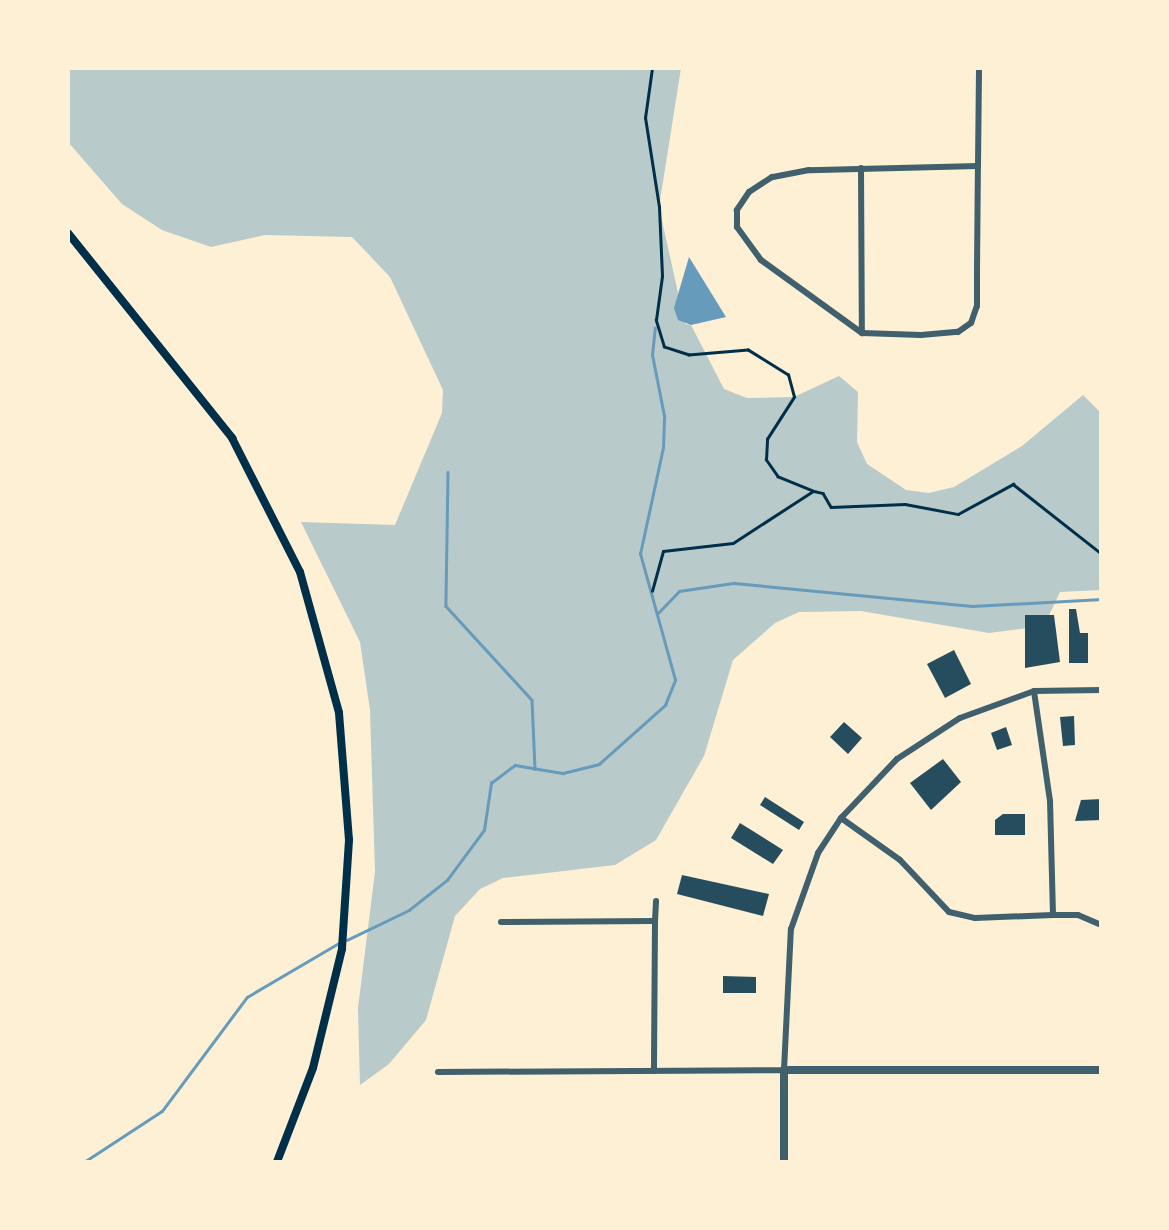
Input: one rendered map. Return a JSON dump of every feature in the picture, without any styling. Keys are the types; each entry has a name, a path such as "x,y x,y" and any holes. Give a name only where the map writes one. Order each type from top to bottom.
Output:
{"main road":[{"path":"68,233 206,398 270,506 300,572 339,713 348,801 342,949 313,1068 277,1162"}],"street":[{"path":"978,166 861,168 772,177 749,192 737,227 753,253 862,333 940,334 971,324 977,306 980,68"},
{"path":"861,168 862,333"},
{"path":"784,1162 790,929 818,854 840,818 874,778 924,739 960,718 1034,691 1102,690"},
{"path":"1034,691 1050,800 1053,915"},
{"path":"840,818 900,860 949,912 975,918 1078,914 1102,925"},
{"path":"654,1071 656,901"},
{"path":"501,922 655,921"},
{"path":"438,1072 1102,1070"}],"path":[{"path":"652,68 645,118 659,206 662,276 656,320 664,347 689,355 748,350 788,375 794,397 767,439 766,460 778,477 823,493 831,507 905,504 958,514 1013,484 1102,554"},
{"path":"652,591 663,551 733,544 814,491"}],"shaded area":[{"path":"68,68 681,68 659,207 685,324 691,325 724,389 747,398 794,397 839,376 858,392 857,442 867,464 906,490 929,493 954,487 1022,446 1083,395 1101,413 1101,590 1060,592 1044,626 989,633 861,611 799,612 775,623 733,660 704,756 656,840 615,865 503,878 480,889 455,916 426,1020 389,1064 360,1085 358,1008 375,872 370,710 360,642 301,522 395,525 442,413 443,390 390,277 352,237 265,235 211,247 162,230 122,204 68,142"}],"water":[{"path":"689,257 726,317 691,325 678,320 674,308"}],"building":[{"path":"1069,609 1076,609 1080,633 1088,633 1088,663 1069,663"},
{"path":"1025,615 1054,615 1060,662 1025,668"},
{"path":"954,650 971,684 945,698 927,664"},
{"path":"1074,716 1075,745 1063,746 1060,717"},
{"path":"844,722 862,738 848,754 830,737"},
{"path":"1006,727 1012,745 997,750 991,733"},
{"path":"943,759 961,782 931,810 910,783"},
{"path":"765,797 804,822 799,830 760,805"},
{"path":"1102,799 1102,820 1075,821 1081,800"},
{"path":"1003,814 1025,814 1025,835 995,835 995,820"},
{"path":"740,823 783,850 773,864 731,838"},
{"path":"682,875 769,894 763,916 677,894"},
{"path":"723,976 756,977 756,993 723,993"}],"waterway":[{"path":"347,940 409,910 447,880 484,830 491,783 515,765 563,773 599,764 665,705 675,680 640,554 663,448 664,416 652,355 655,328"},
{"path":"448,472 446,606 532,700 535,769"},
{"path":"658,613 679,591 734,583 972,606 1102,599"},
{"path":"84,1162 162,1111 247,997 339,943"}]}
